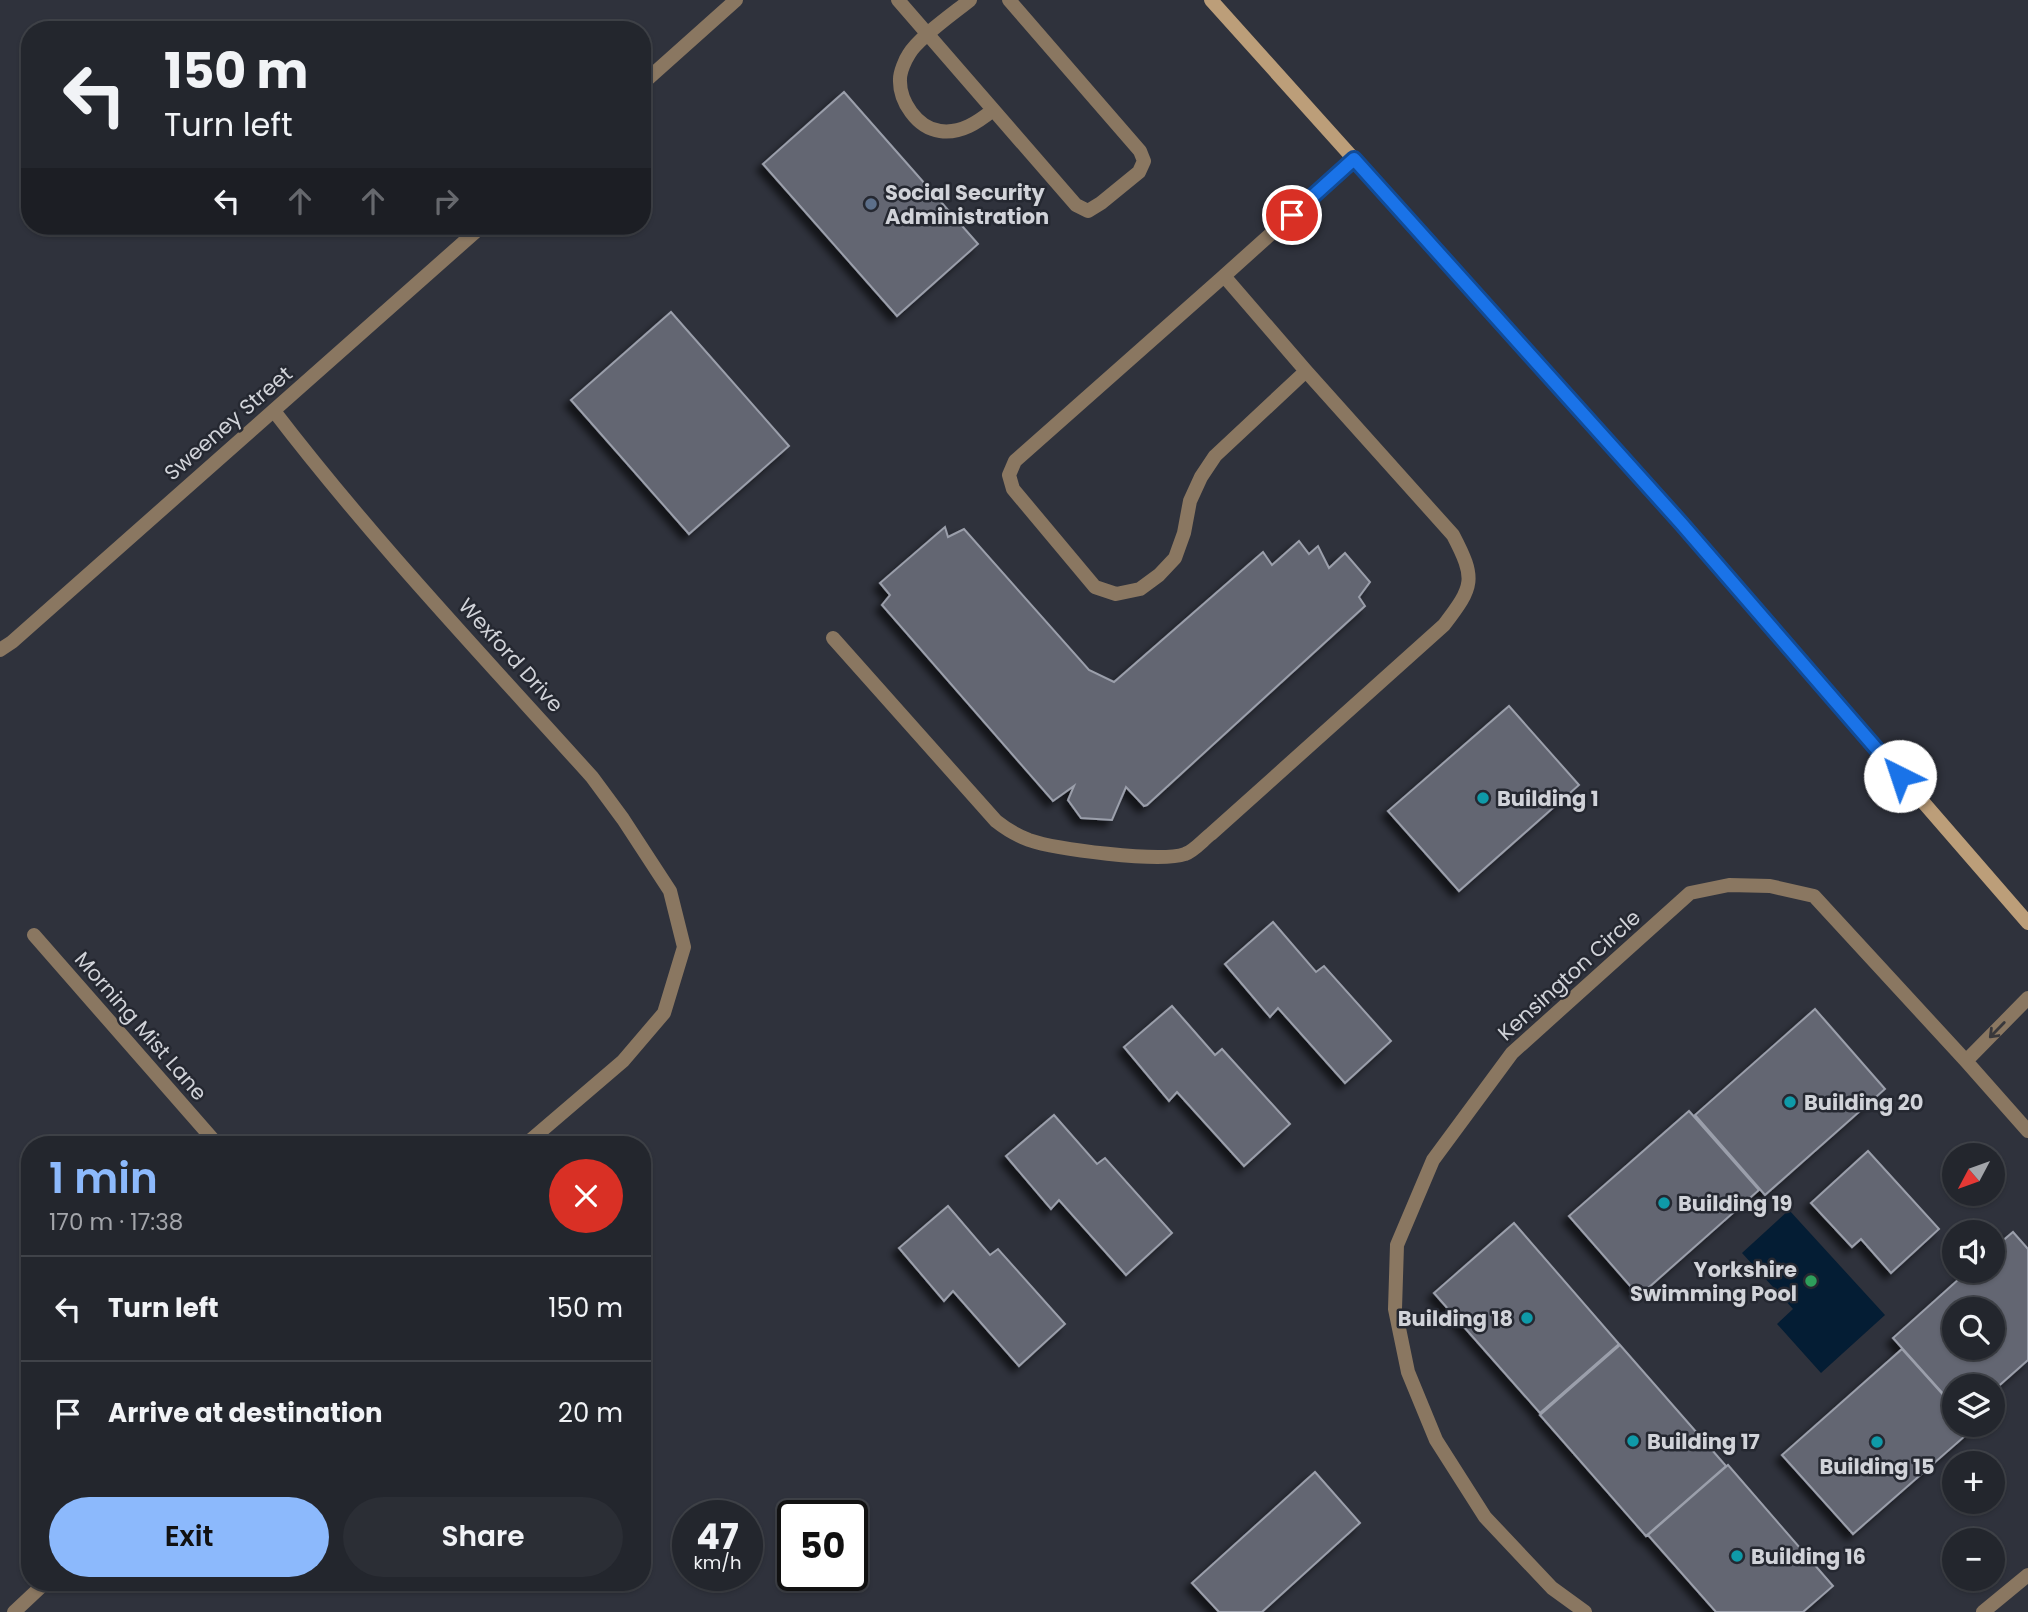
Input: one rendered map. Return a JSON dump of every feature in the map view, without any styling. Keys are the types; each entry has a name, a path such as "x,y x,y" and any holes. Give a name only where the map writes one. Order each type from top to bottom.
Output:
{"main road":[{"path":"1211,0 1681,523 2028,923"}],"street":[{"path":"651,75 736,0"},
{"path":"898,0 1076,205 1088,211 1139,172 1144,160 1140,151 1009,0"},
{"path":"970,0 909,53 900,78 903,99 922,124 939,131 959,130 977,123 993,110"},
{"path":"1306,371 1215,456 1190,501 1184,533 1175,558 1159,576 1140,589 1116,594 1096,587 1013,489 1009,475 1016,461 1354,159"},
{"name":"Sweeney Street","path":"0,650 472,235"},
{"path":"833,638 996,821 1012,833 1030,841 1085,851 1168,857 1187,854 1444,625 1461,603 1469,584 1468,563 1453,535 1224,276"},
{"name":"Wexford Drive","path":"274,411 378,540 592,777 670,891 684,947 664,1013 623,1061 535,1136"},
{"name":"Kensington Circle","path":"1585,1612 1552,1588 1486,1517 1436,1440 1408,1372 1395,1308 1398,1245 1433,1160 1512,1053 1690,893 1729,886 1770,886 1814,897 2028,1131"},
{"name":"Morning Mist Lane","path":"34,935 210,1136"},
{"path":"1966,1061 2028,998"},
{"path":"1983,1612 2028,1575"},
{"path":"15,1612 37,1591"}],"water":[{"name":"Yorkshire Swimming Pool","path":"1789,1210 1885,1315 1821,1373 1777,1324 1793,1309 1742,1253"}],"building":[{"name":"Social Security Administration","path":"844,92 978,244 897,316 763,164"},
{"path":"671,312 789,446 689,534 571,400"},
{"path":"945,527 948,537 964,529 1089,670 1114,682 1263,552 1272,565 1299,541 1309,554 1318,546 1329,568 1345,553 1370,582 1359,597 1365,606 1147,805 1144,806 1126,787 1112,820 1081,818 1068,800 1074,786 1053,801 882,605 890,595 880,583"},
{"name":"Building 1","path":"1509,706 1579,785 1459,891 1388,811"},
{"path":"1273,922 1316,972 1324,966 1391,1041 1345,1083 1278,1008 1270,1017 1225,964"},
{"path":"1172,1006 1215,1055 1222,1049 1290,1124 1244,1166 1177,1092 1169,1101 1124,1047"},
{"name":"Building 20","path":"1815,1009 1885,1089 1765,1195 1695,1115"},
{"name":"Building 19","path":"1689,1111 1759,1190 1639,1296 1569,1216"},
{"path":"1054,1115 1097,1164 1105,1158 1172,1233 1126,1275 1059,1200 1051,1209 1006,1156"},
{"path":"1868,1151 1939,1229 1891,1273 1861,1239 1852,1247 1811,1203"},
{"path":"948,1206 990,1255 998,1249 1065,1324 1019,1366 953,1291 944,1301 899,1248"},
{"name":"Building 18","path":"1514,1223 1619,1344 1540,1413 1434,1293"},
{"path":"2013,1232 2028,1249 2028,1360 2005,1380 2005,1374 1942,1374 1942,1393 1893,1338 1954,1283 2005,1283 2005,1239"},
{"name":"Building 17","path":"1620,1345 1726,1466 1646,1536 1540,1415"},
{"name":"Building 15","path":"1902,1349 1942,1394 1942,1437 1964,1437 1948,1451 1942,1451 1942,1456 1853,1534 1782,1455"},
{"name":"Building 16","path":"1728,1465 1833,1586 1803,1612 1716,1612 1648,1535"},
{"path":"1315,1472 1360,1523 1262,1612 1219,1612 1192,1583"}],"place":[{"name":"Social Security Administration","path":"871,204"},
{"name":"Building 1","path":"1483,798"},
{"name":"Building 20","path":"1790,1102"},
{"name":"Building 19","path":"1664,1203"},
{"name":"Yorkshire Swimming Pool","path":"1811,1281"},
{"name":"Building 18","path":"1527,1318"},
{"name":"Building 17","path":"1633,1441"},
{"name":"Building 15","path":"1877,1442"},
{"name":"Building 16","path":"1737,1556"}],"route":[{"path":"1292,215 1354,159 1681,523 1900,776"}]}
